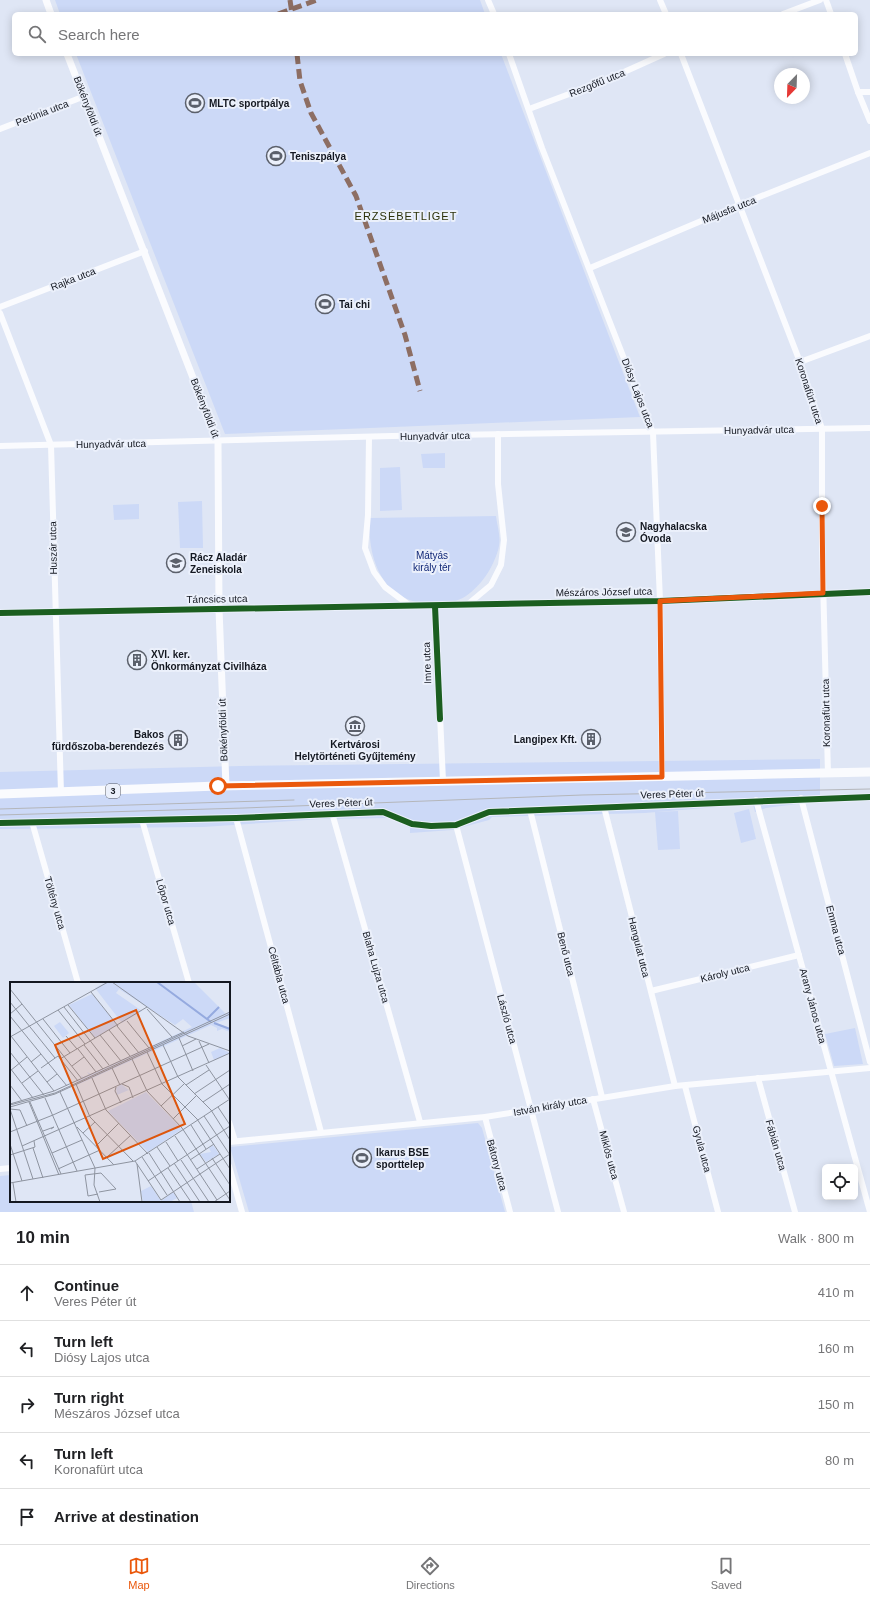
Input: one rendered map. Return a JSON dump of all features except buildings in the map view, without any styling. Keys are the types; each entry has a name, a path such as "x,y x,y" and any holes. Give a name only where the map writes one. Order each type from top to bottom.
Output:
{"main road":[{"name":"Veres Péter út","path":"0,794 226,786 870,772"}],"street":[{"path":"46,0 50,12"},
{"path":"488,0 493,12"},
{"path":"660,0 665,12"},
{"path":"788,12 820,0"},
{"path":"826,0 830,12"},
{"name":"Bökényföldi út","path":"69,56 218,442 220,609 226,786"},
{"name":"Diósy Lajos utca","path":"509,56 542,148 653,433 660,601 662,777"},
{"name":"Rezgőfű utca","path":"529,109 604,81 660,56"},
{"name":"Koronafürt utca","path":"682,56 800,362 822,429 823,593 828,774"},
{"path":"846,56 858,92 870,120"},
{"path":"858,92 870,92"},
{"name":"Petúnia utca","path":"0,129 84,96"},
{"name":"Májusfa utca","path":"590,268 740,205 870,153"},
{"name":"Rajka utca","path":"0,307 145,251"},
{"name":"Huszár utca","path":"0,312 51,445 54,612 61,793"},
{"path":"800,362 870,336"},
{"name":"Hunyadvár utca","path":"0,446 218,442 498,434 653,433 870,428"},
{"path":"467,605 491,585 501,565 504,540 498,484 498,434"},
{"path":"369,437 368,515 365,548 374,572 385,587 409,605"},
{"name":"Mészáros József utca","path":"435,606 660,601 870,592"},
{"name":"Táncsics utca","path":"0,613 409,605 435,606"},
{"name":"Imre utca","path":"435,606 443,781"},
{"name":"Veres Péter út","path":"0,823 236,818 383,812 412,824 422,826 456,825 489,812 801,798 870,797"},
{"name":"Emma utca","path":"801,798 870,1062"},
{"name":"Arany János utca","path":"756,800 870,1212"},
{"name":"Hangulat utca","path":"604,807 674,1086"},
{"name":"Benő utca","path":"530,810 602,1097"},
{"name":"Blaha Lujza utca","path":"332,813 420,1122"},
{"name":"Céltábla utca","path":"236,818 321,1132"},
{"name":"Lőpor utca","path":"142,820 189,982"},
{"name":"Töltény utca","path":"32,822 78,982"},
{"name":"László utca","path":"456,825 558,1212"},
{"name":"Károly utca","path":"651,991 799,955"},
{"name":"István király utca","path":"232,1142 420,1122 485,1117 674,1086 870,1068"},
{"name":"Fábián utca","path":"758,1078 795,1212"},
{"name":"Gyula utca","path":"685,1086 718,1212"},
{"name":"Miklós utca","path":"593,1099 624,1212"},
{"name":"Bátony utca","path":"485,1117 510,1212"},
{"path":"230,1129 232,1142"},
{"path":"0,1169 10,1168"},
{"path":"230,1170 242,1212"}],"green space":[{"path":"55,0 480,0 484,12 59,12"},
{"path":"77,56 502,56 640,417 225,434"},
{"path":"445,453 445,468 423,468 421,454"},
{"path":"400,467 402,510 380,511 380,468"},
{"path":"202,501 203,548 180,548 178,502"},
{"path":"139,504 139,519 114,520 113,505"},
{"name":"Mátyás király tér","path":"496,516 499,542 494,562 479,585 466,596 458,600 448,603 427,604 407,599 398,595 391,589 385,582 376,565 371,546 370,518"},
{"path":"820,759 820,801 766,808 755,812 753,804 645,813 492,817 489,820 452,830 410,833 410,828 390,818 322,819 203,827 0,829 0,772 240,766"},
{"path":"749,809 756,839 741,843 734,813"},
{"path":"678,811 680,849 658,850 655,812"},
{"path":"855,1028 863,1064 834,1066 825,1034"},
{"name":"Ikarus BSE sporttelep","path":"478,1123 482,1128 505,1212 249,1212 230,1147"},
{"path":"10,1175 10,1202 191,1202 194,1212 0,1212 0,1176"}],"tram line":[{"path":"0,815 244,808 582,795 870,789"},
{"path":"0,809 294,800"}],"marked path":[{"path":"290,0 292,12"},
{"path":"284,12 317,0"},
{"path":"297,56 300,81 311,113 356,196 405,335 420,391"}],"cycle path":[{"path":"0,613 660,601 870,592"},
{"path":"435,606 440,719"},
{"path":"0,823 236,818 383,812 412,824 431,826 456,825 489,812 870,797"}],"place":[{"name":"MLTC sportpálya","path":"195,103"},
{"name":"Teniszpálya","path":"276,156"},
{"name":"Tai chi","path":"325,304"},
{"name":"Nagyhalacska Óvoda","path":"626,532"},
{"name":"Rácz Aladár Zeneiskola","path":"176,563"},
{"name":"XVI. ker. Önkormányzat Civilháza","path":"137,660"},
{"name":"Kertvárosi Helytörténeti Gyűjtemény","path":"355,726"},
{"name":"Langipex Kft.","path":"591,739"},
{"name":"Bakos fürdőszoba-berendezés","path":"178,740"},
{"name":"Ikarus BSE sporttelep","path":"362,1158"}],"district":[{"name":"ERZSÉBETLIGET","path":"406,216"}],"route":[{"path":"218,786 662,777 660,601 823,593 822,506"}]}
